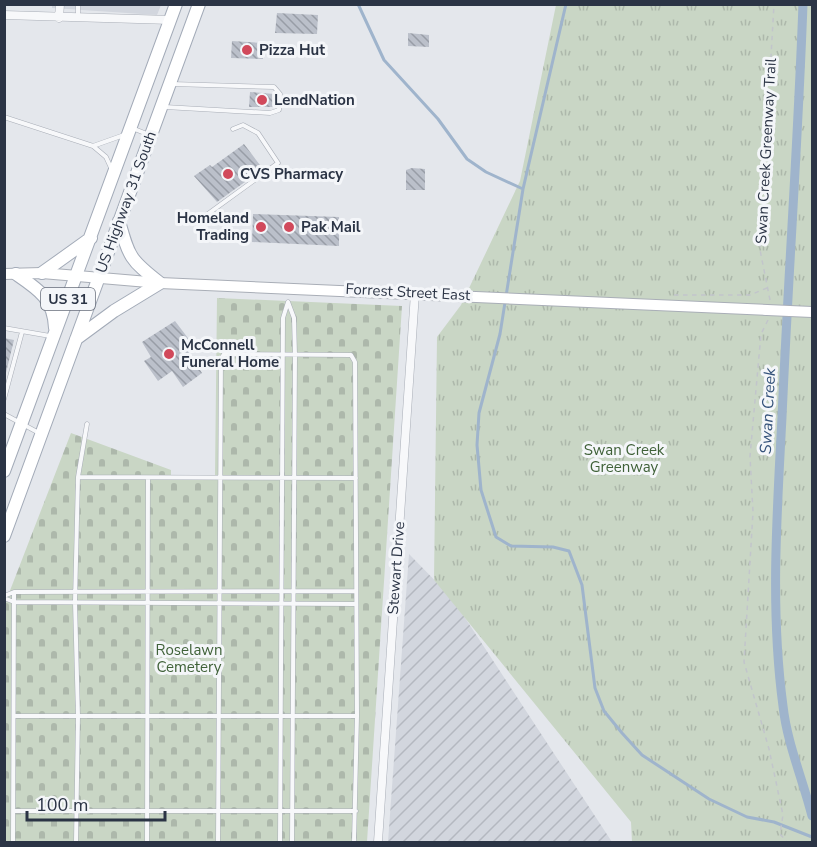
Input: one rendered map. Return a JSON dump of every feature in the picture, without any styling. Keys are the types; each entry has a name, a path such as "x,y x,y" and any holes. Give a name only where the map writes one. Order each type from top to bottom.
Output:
{"main road":[{"name":"US Highway 31 South","path":"4,471 176,4"},
{"name":"US Highway 31 South","path":"4,536 199,4"},
{"path":"75,340 114,310 160,283 135,264 129,255 119,221"},
{"path":"42,273 92,237"},
{"path":"10,274 42,292 50,302 54,314 54,335"}],"street":[{"path":"59,18 60,4"},
{"path":"4,15 171,20"},
{"name":"Forrest Street East","path":"10,274 42,273 160,283 545,298 812,312"},
{"name":"Stewart Drive","path":"378,843 415,293"}],"lane":[{"path":"78,4 78,19"},
{"path":"162,106 270,113 279,110 280,94 274,87 170,84"},
{"path":"4,117 93,146 106,157 114,174"},
{"path":"205,216 278,163 258,133 243,125 233,129"},
{"path":"93,146 131,130 151,135"},
{"path":"280,843 283,318 288,302 289,287"},
{"path":"288,302 294,318 295,355 292,843"},
{"path":"4,328 54,335"},
{"path":"4,399 22,332"},
{"path":"218,843 219,478 221,359 224,354 351,355 356,362 357,716 354,843"},
{"path":"4,414 42,435"},
{"path":"76,843 78,716 75,602 78,477 87,424"},
{"path":"78,477 356,478"},
{"path":"147,843 148,478"},
{"path":"4,597 14,592 356,591"},
{"path":"14,592 14,843"},
{"path":"4,597 14,602 356,604"},
{"path":"15,716 357,716"},
{"path":"14,811 356,812"}],"path":[{"name":"Swan Creek Greenway Trail","path":"769,296 760,250 774,4"},
{"path":"673,306 674,295 750,295 768,287"},
{"path":"761,334 750,456 753,512 744,662 769,749 783,814 780,834 787,843"}],"shaded area":[{"path":"52,4 161,5 157,15 52,8"},
{"path":"409,554 452,598 612,842 388,842"}],"green space":[{"name":"Swan Creek Greenway","path":"556,5 812,5 812,842 632,842 631,822 434,580 437,337 461,305 520,181"},
{"name":"Roselawn Cemetery","path":"217,298 402,306 367,842 5,842 4,606 71,433 171,470 171,475 215,475"}],"building":[{"path":"277,13 318,15 317,34 275,33"},
{"path":"408,33 429,35 429,47 408,46"},
{"name":"Pizza Hut","path":"232,41 263,43 263,59 231,58"},
{"name":"LendNation","path":"250,92 274,94 274,107 249,107"},
{"name":"CVS Pharmacy","path":"244,144 263,169 217,202 194,176 210,165 212,167"},
{"path":"425,169 425,190 406,190 406,170"},
{"path":"253,214 339,217 339,246 252,242"},
{"name":"McConnell Funeral Home","path":"175,321 194,346 187,350 202,373 183,387 172,371 158,381 144,361 151,357 142,342"},
{"path":"4,338 14,340 4,381"}],"waterway":[{"path":"358,4 384,60 438,119 467,159 486,172 523,189"},
{"path":"566,4 523,189 500,334 479,413 477,445 481,490 496,537 511,546 553,547 569,551 582,585 595,688 604,711 642,755 709,799 747,817 774,822 812,837"},
{"name":"Swan Creek","path":"803,4 778,489 776,598 779,670 785,720 812,816"}],"place":[{"name":"Pizza Hut","path":"247,50"},
{"name":"LendNation","path":"262,100"},
{"name":"CVS Pharmacy","path":"228,174"},
{"name":"Homeland Trading","path":"261,227"},
{"name":"Pak Mail","path":"289,227"},
{"name":"McConnell Funeral Home","path":"169,354"}]}
